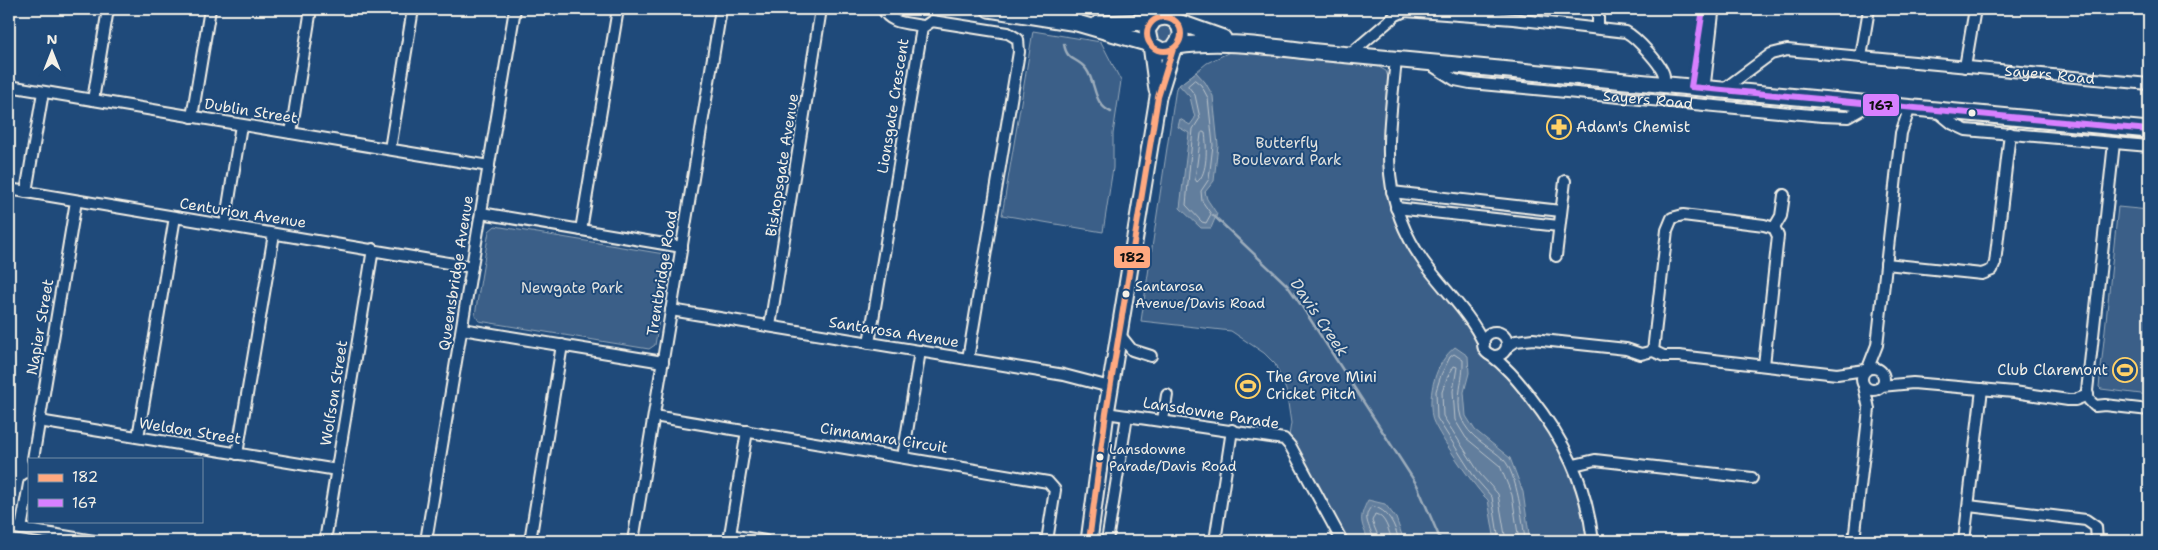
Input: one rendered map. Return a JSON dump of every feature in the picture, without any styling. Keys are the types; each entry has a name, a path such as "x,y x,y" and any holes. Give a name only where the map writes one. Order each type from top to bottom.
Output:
{"main road":[{"path":"989,9 1077,23 1151,45 1162,51 1175,47"},
{"path":"1697,87 1703,9"},
{"path":"1697,87 1711,9"},
{"path":"1077,23 1119,24 1165,16 1176,17 1182,32 1158,96 1110,387 1089,541"},
{"path":"1154,17 1147,30 1158,96"},
{"name":"Sayers Road","path":"1176,17 1239,43"},
{"name":"Sayers Road","path":"1175,47 1206,42 1239,43 2149,130"}],"street":[{"path":"93,100 108,9"},
{"path":"192,117 210,9"},
{"path":"291,133 311,9"},
{"path":"390,150 413,9"},
{"name":"Queensbridge Avenue","path":"426,541 515,9"},
{"path":"581,230 618,9"},
{"name":"Trentbridge Road","path":"633,541 721,9"},
{"name":"Bishopsgate Avenue","path":"770,326 821,9"},
{"path":"883,9 887,16 895,21 923,26"},
{"path":"1595,9 1598,15 1598,28"},
{"path":"1861,57 1869,9"},
{"path":"1965,67 1975,9"},
{"name":"Sayers Road","path":"1349,55 1401,12 1435,11 1620,30 1632,35 1659,67 1664,75 1663,84"},
{"name":"Lionsgate Crescent","path":"870,343 923,26 932,21 963,26 1012,34 1020,41 968,359"},
{"name":"Sayers Road","path":"1724,90 1776,52 1787,50 2149,84"},
{"path":"1396,59 1388,151 1392,192 1407,236 1415,250 1474,324 1489,354 1511,372 1550,422 1574,465 1587,507 1592,541"},
{"name":"Sayers Road","path":"1426,62 1447,77 1460,82 1838,118 1853,115 1872,104"},
{"name":"Dublin Street","path":"9,86 489,166"},
{"path":"26,192 43,92"},
{"path":"1869,409 1884,380 1877,345 1904,107"},
{"name":"Sayers Road","path":"1934,110 1959,128 2149,146"},
{"path":"225,225 241,125"},
{"path":"1886,264 1982,274 1992,270 1995,263 2010,133"},
{"path":"2114,143 2086,388 2088,394 2105,405 2149,410"},
{"path":"1556,256 1565,181"},
{"name":"Centurion Avenue","path":"9,189 472,266"},
{"path":"1392,192 1561,211"},
{"path":"1774,228 1781,216 1784,194"},
{"name":"Napier Street","path":"33,458 76,201"},
{"path":"1396,208 1559,226"},
{"path":"481,213 682,247"},
{"path":"1654,348 1668,230 1672,218 1683,215 1764,225 1774,228 1778,234 1764,365"},
{"path":"138,437 175,217"},
{"path":"237,454 274,234"},
{"name":"Wolfson Street","path":"325,541 373,250"},
{"name":"Santarosa Avenue","path":"671,310 1064,375 1110,387"},
{"path":"1474,324 1498,333 1626,349 1641,354 1654,348"},
{"path":"462,329 663,362"},
{"path":"1484,344 1486,338 1498,333"},
{"path":"1498,333 1506,340 1511,372"},
{"path":"1120,335 1132,350 1151,356"},
{"path":"1489,354 1497,356 1516,341 1533,338"},
{"path":"530,541 562,345"},
{"path":"1854,541 1869,409 1861,377 1877,345"},
{"path":"1654,348 1664,356 1679,356 1837,374 1864,385 1871,390 1913,382"},
{"path":"903,457 920,351"},
{"path":"1837,374 1874,367 1913,382 2068,400 2075,400 2088,394"},
{"path":"1964,541 1982,389"},
{"path":"1164,420 1167,394"},
{"name":"Lansdowne Parade","path":"1106,413 1232,430 1280,438 1287,441 1342,541"},
{"name":"Cinnamara Circuit","path":"654,416 1048,482 1055,490 1047,541"},
{"path":"1107,541 1127,416"},
{"name":"Weldon Street","path":"39,421 337,470"},
{"path":"1215,541 1232,430"},
{"path":"748,431 729,538 765,541"},
{"path":"1574,465 1595,460 1752,478"},
{"path":"21,529 28,490"},
{"path":"1968,506 2086,520 2096,527 2097,541"},
{"path":"9,527 94,541"}],"green space":[{"path":"1158,24 1171,25 1175,34 1169,42 1163,43 1156,40 1154,30"},
{"path":"1033,31 1101,42 1121,81 1113,134 1113,168 1103,232 1002,215"},
{"name":"Butterfly Boulevard Park","path":"1236,49 1377,66 1386,71 1389,80 1384,154 1385,176 1395,220 1420,266 1479,340 1483,354 1499,364 1549,429 1571,471 1581,502 1587,541 1347,541 1293,439 1289,436 1291,423 1286,390 1275,364 1264,353 1231,331 1141,321 1176,88 1207,63"},
{"path":"1951,117 1995,120 2017,126 2016,130 1964,126"},
{"path":"2056,126 2149,135 2149,143 2043,133 2043,129 2033,128"},
{"path":"2118,207 2149,210 2149,395 2101,389 2099,387"},
{"name":"Newgate Park","path":"495,226 664,254 669,260 655,345 649,349 479,321 475,315 489,231"}],"water":[{"path":"1196,72 1205,82 1213,96 1218,145 1214,181 1205,192 1207,199 1217,214 1211,228 1201,228 1180,208 1189,133 1178,127 1180,119 1190,125 1195,118 1190,97 1179,85"},
{"path":"1455,347 1468,356 1469,373 1464,392 1466,416 1475,430 1510,458 1523,492 1530,541 1495,541 1488,500 1457,460 1434,423 1431,398 1434,379 1442,361"},
{"path":"1368,500 1385,504 1396,518 1404,541 1369,541 1362,521 1363,512"}],"waterway":[{"name":"Davis Creek","path":"1064,44 1067,54 1086,69 1101,104 1111,112"},
{"name":"Davis Creek","path":"1213,215 1287,285 1301,305 1417,485 1441,541"}],"transit line":[{"name":"167","path":"1703,9 1691,87 2149,130"},
{"name":"182","path":"1164,17 1176,22 1181,34 1176,46 1164,51 1152,46 1147,34 1152,22 1164,17"},
{"name":"182","path":"1089,541 1106,413 1158,97 1173,49"}],"place":[{"name":"Adam's Chemist","path":"1559,127"},
{"name":"Santarosa Avenue/Davis Road","path":"1126,294"},
{"name":"Club Claremont","path":"2125,370"},
{"name":"The Grove Mini Cricket Pitch","path":"1248,386"},
{"name":"Lansdowne Parade/Davis Road","path":"1100,457"}]}
